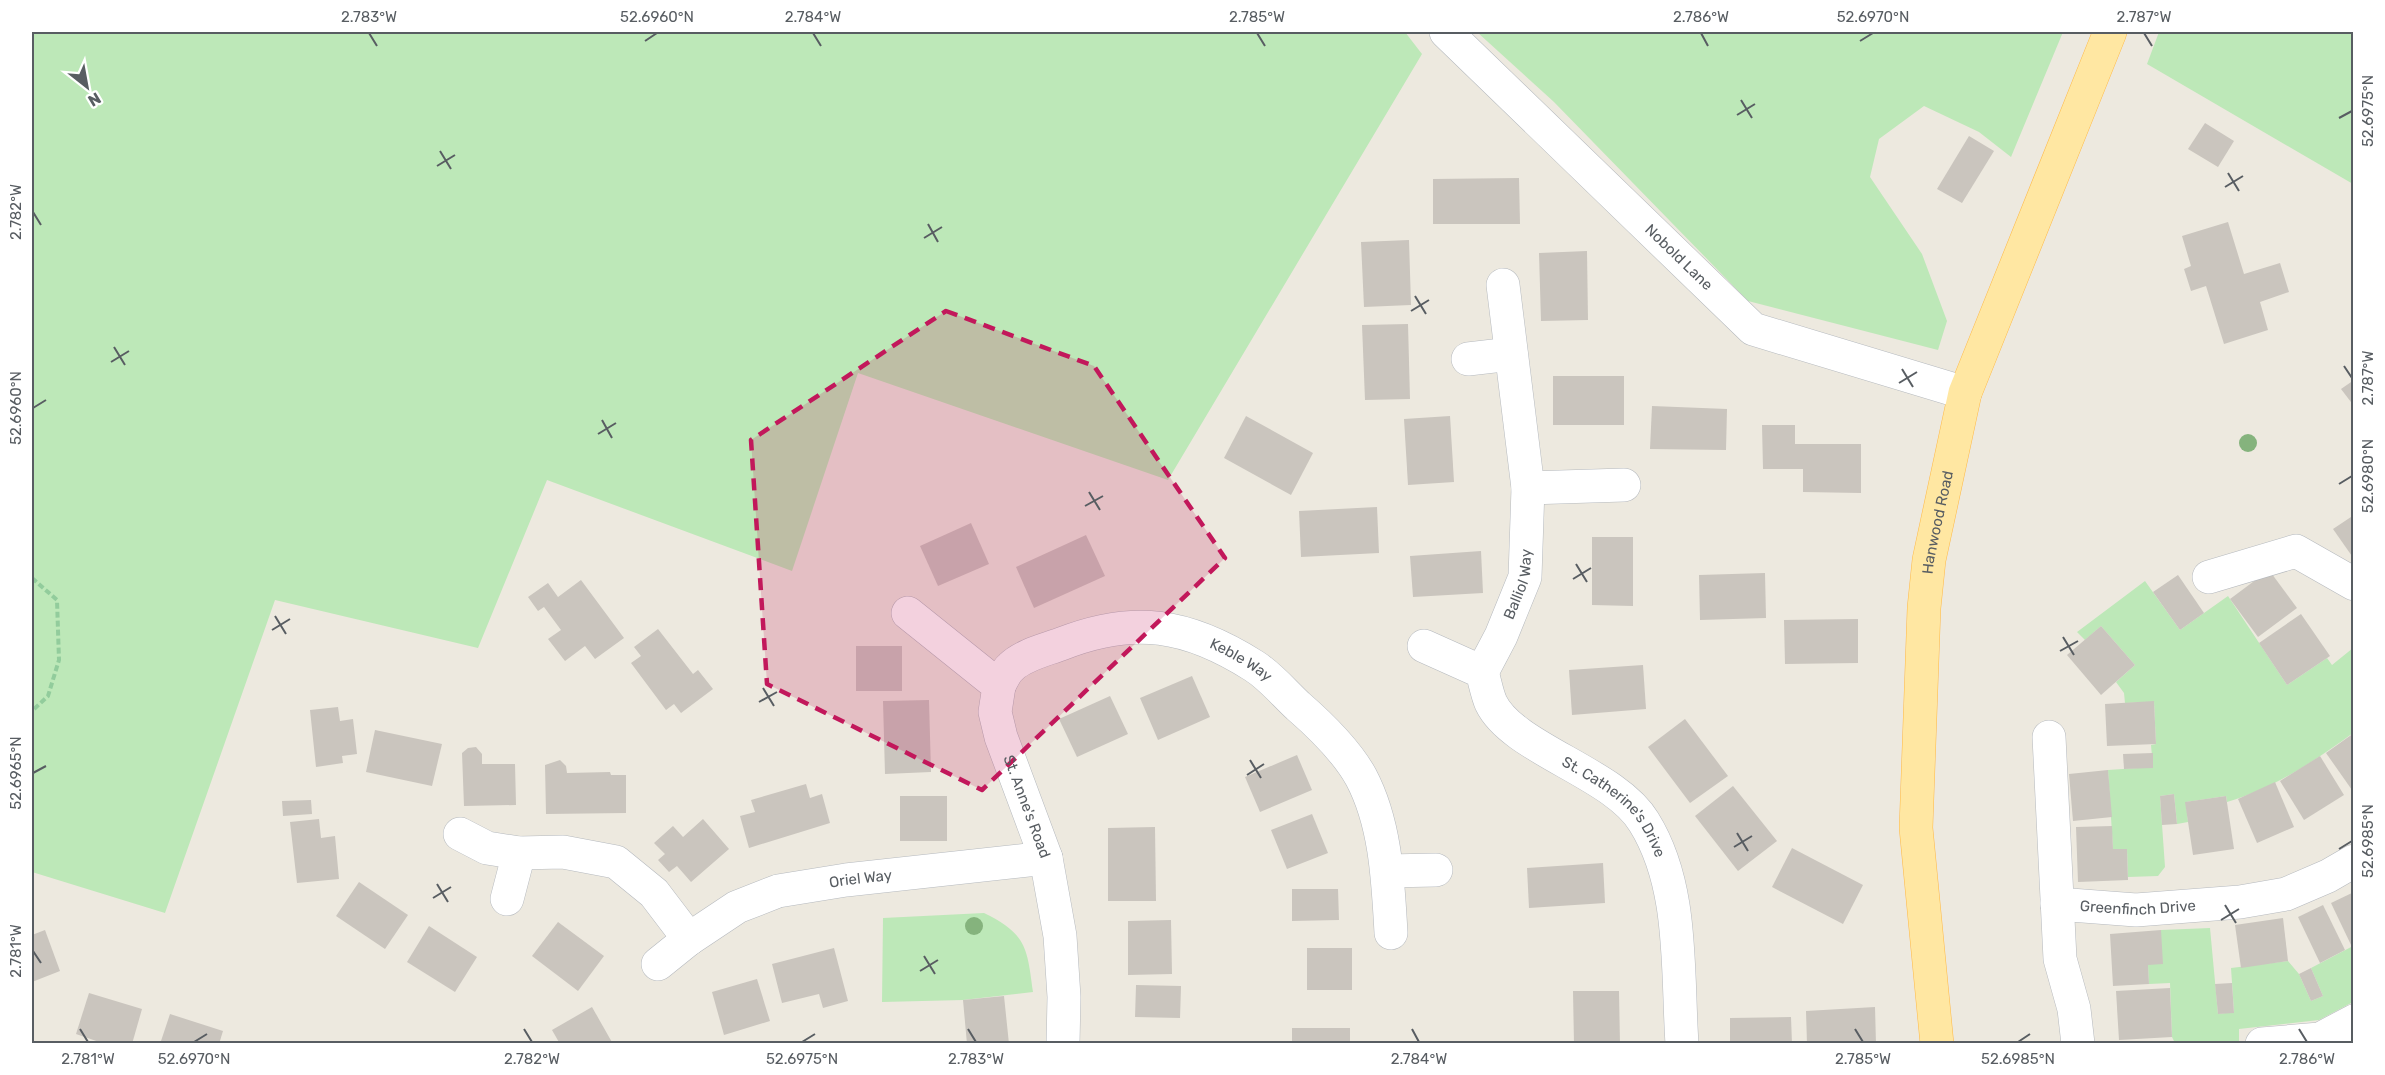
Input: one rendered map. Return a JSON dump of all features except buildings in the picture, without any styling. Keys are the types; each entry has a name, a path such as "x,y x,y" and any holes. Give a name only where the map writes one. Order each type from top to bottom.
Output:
{"main road":[{"name":"Hanwood Road","path":"1937,1044 1917,828 1924,608 1940,503 1965,393 2110,32"}],"street":[{"name":"Nobold Lane","path":"1446,32 1754,329 1965,393"},
{"name":"Balliol Way","path":"1482,672 1525,577 1528,488 1503,285"},
{"path":"1468,359 1511,354"},
{"path":"1528,488 1624,485"},
{"path":"2209,576 2296,551 2354,584"},
{"path":"908,614 999,686"},
{"name":"Keble Way","path":"999,686 1011,667 1083,635 1124,626 1164,627 1208,642 1256,667 1327,732 1361,777 1377,820 1387,871 1391,933"},
{"path":"1424,646 1482,672"},
{"name":"St. Catherine's Drive","path":"1482,672 1491,704 1512,727 1613,791 1643,819 1664,859 1673,901 1682,1044"},
{"name":"St. Anne's Road","path":"999,686 995,712 1001,737 1046,858 1060,936 1064,997 1063,1044"},
{"path":"2049,737 2060,959 2074,1009 2078,1044"},
{"path":"460,834 487,848 519,853 563,852 616,862 654,893 689,939"},
{"path":"507,899 519,853"},
{"name":"Oriel Way","path":"658,964 689,939 737,907 778,891 846,880 1046,858"},
{"name":"Greenfinch Drive","path":"2057,904 2136,910 2240,902 2286,894 2328,876 2354,861"},
{"path":"1387,871 1436,870"},
{"path":"2262,1044 2320,1039 2354,1021"}],"path":[{"path":"32,578 57,600 59,660 48,696 32,711"}],"highlighted area":[{"path":"946,311 1094,366 1225,558 982,790 767,684 751,440"}],"green space":[{"path":"32,32 1405,32 1422,54 1168,480 858,373 792,571 547,480 478,648 275,600 165,913 32,872"},
{"path":"1477,32 2063,32 2011,157 1979,132 1924,106 1879,139 1870,177 1922,254 1947,321 1938,350 1748,301 1554,102"},
{"path":"2159,32 2353,32 2353,184 2147,64"},
{"path":"2145,581 2180,630 2228,596 2287,685 2327,658 2332,665 2353,648 2353,733 2324,754 2261,789 2227,802 2226,796 2186,802 2188,822 2177,824 2174,794 2160,796 2165,867 2158,876 2128,877 2127,849 2113,849 2108,770 2153,767 2151,745 2156,744 2154,702 2125,703 2124,693 2116,682 2135,665 2101,626 2085,640 2077,632"},
{"path":"984,913 1009,928 1022,944 1029,964 1033,992 963,1000 882,1002 883,918"},
{"path":"2210,928 2218,1014 2234,1012 2231,968 2288,961 2299,974 2311,1001 2323,996 2311,968 2353,946 2353,1002 2319,1020 2239,1029 2239,1043 2175,1043 2172,1037 2170,983 2149,984 2148,965 2161,930"}]}
